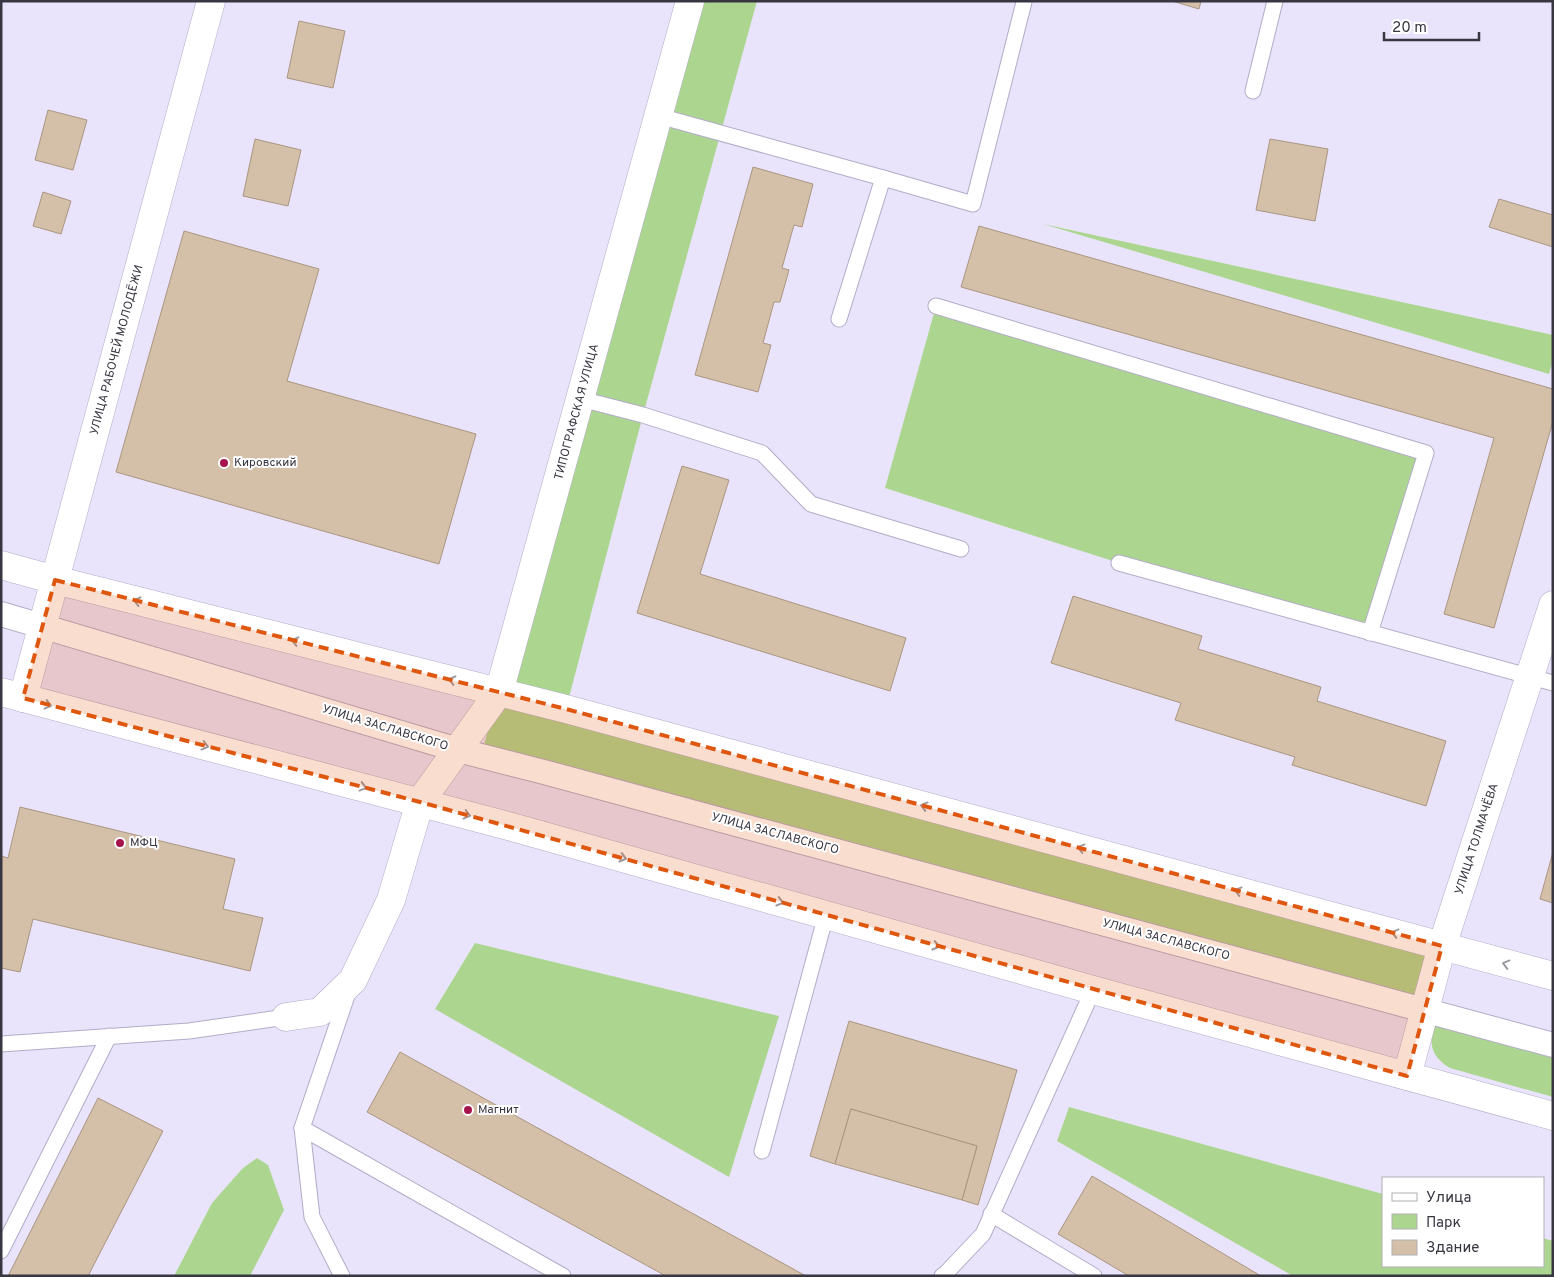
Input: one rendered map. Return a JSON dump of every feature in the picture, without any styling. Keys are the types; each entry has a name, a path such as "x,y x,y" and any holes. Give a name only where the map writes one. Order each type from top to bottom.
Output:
{"street":[{"name":"УЛИЦА РАБОЧЕЙ МОЛОДЁЖИ","path":"12,695 42,625 55,580 211,1"},
{"name":"ТИПОГРАФСКАЯ УЛИЦА","path":"420,802 499,692 690,1"},
{"path":"1,565 566,709 1553,976"},
{"name":"УЛИЦА ТОЛМАЧЁВА","path":"1407,1076 1442,946 1541,680 1553,604"},
{"name":"УЛИЦА ЗАСЛАВСКОГО","path":"1,614 458,750 1553,1045"},
{"path":"12,695 420,802 1553,1116"},
{"path":"286,1017 320,1012 353,980 391,900 420,802"}],"lane":[{"path":"1253,91 1275,1"},
{"path":"659,116 973,204 1024,2"},
{"path":"839,318 883,178"},
{"path":"936,306 1426,453 1370,633"},
{"path":"581,398 644,415 762,454 811,504 961,549"},
{"path":"1119,563 1541,680"},
{"path":"762,1151 826,915"},
{"path":"342,1276 312,1217 302,1128 353,980"},
{"path":"942,1276 983,1234 1093,990"},
{"path":"1,1044 189,1031 286,1017"},
{"path":"1,1251 109,1036"},
{"path":"302,1128 563,1276"},
{"path":"992,1214 1094,1276"}],"highlighted area":[{"path":"55,580 566,709 1442,946 1407,1076 420,802 23,698"}],"green space":[{"path":"690,1 757,1 643,415 566,709 1442,946 1425,1009 481,756"},
{"path":"1043,224 1553,335 1553,360 1549,374"},
{"path":"936,306 1426,453 1370,633 1119,563 885,488"},
{"path":"475,943 779,1016 729,1177 435,1009"},
{"path":"1435,1012 1553,1045 1553,1097 1450,1068 1442,1062 1433,1050 1431,1037"},
{"path":"1069,1107 1382,1194 1382,1267 1544,1267 1544,1238 1553,1241 1553,1276 1293,1276 1057,1141"},
{"path":"257,1158 268,1165 284,1210 250,1276 174,1276 212,1203 243,1168"}],"building":[{"path":"1172,1 1201,1 1199,9"},
{"path":"299,21 345,31 333,88 287,78"},
{"path":"48,110 87,120 73,170 35,160"},
{"path":"255,139 301,150 288,206 243,196"},
{"path":"1270,139 1328,149 1315,221 1256,210"},
{"path":"753,167 813,184 802,227 794,225 782,268 789,270 780,302 774,302 763,343 771,345 758,392 695,375"},
{"path":"43,192 71,201 61,234 33,226"},
{"path":"1499,199 1553,215 1553,247 1489,227"},
{"path":"979,226 1553,389 1553,421 1494,628 1444,614 1494,438 961,287"},
{"path":"184,231 319,269 287,381 476,434 439,564 116,472"},
{"path":"682,466 729,480 700,574 906,638 890,691 637,613"},
{"path":"1073,596 1202,636 1198,649 1321,687 1317,701 1446,741 1426,806 1292,765 1295,757 1175,720 1181,703 1051,663"},
{"path":"20,807 235,859 223,909 263,918 250,971 33,919 20,972 1,968 1,856 8,858"},
{"path":"1553,852 1553,903 1540,899"},
{"path":"849,1021 1017,1070 978,1205 962,1200 977,1146 851,1109 835,1164 810,1156"},
{"path":"400,1052 806,1276 666,1276 367,1112"},
{"path":"98,1098 163,1131 88,1276 8,1276"},
{"path":"851,1109 977,1146 962,1200 835,1164"},
{"path":"1092,1176 1261,1276 1129,1276 1058,1234"}],"place":[{"name":"Кировский","path":"224,463"},
{"name":"МФЦ","path":"120,843"},
{"name":"Магнит","path":"468,1110"}]}
